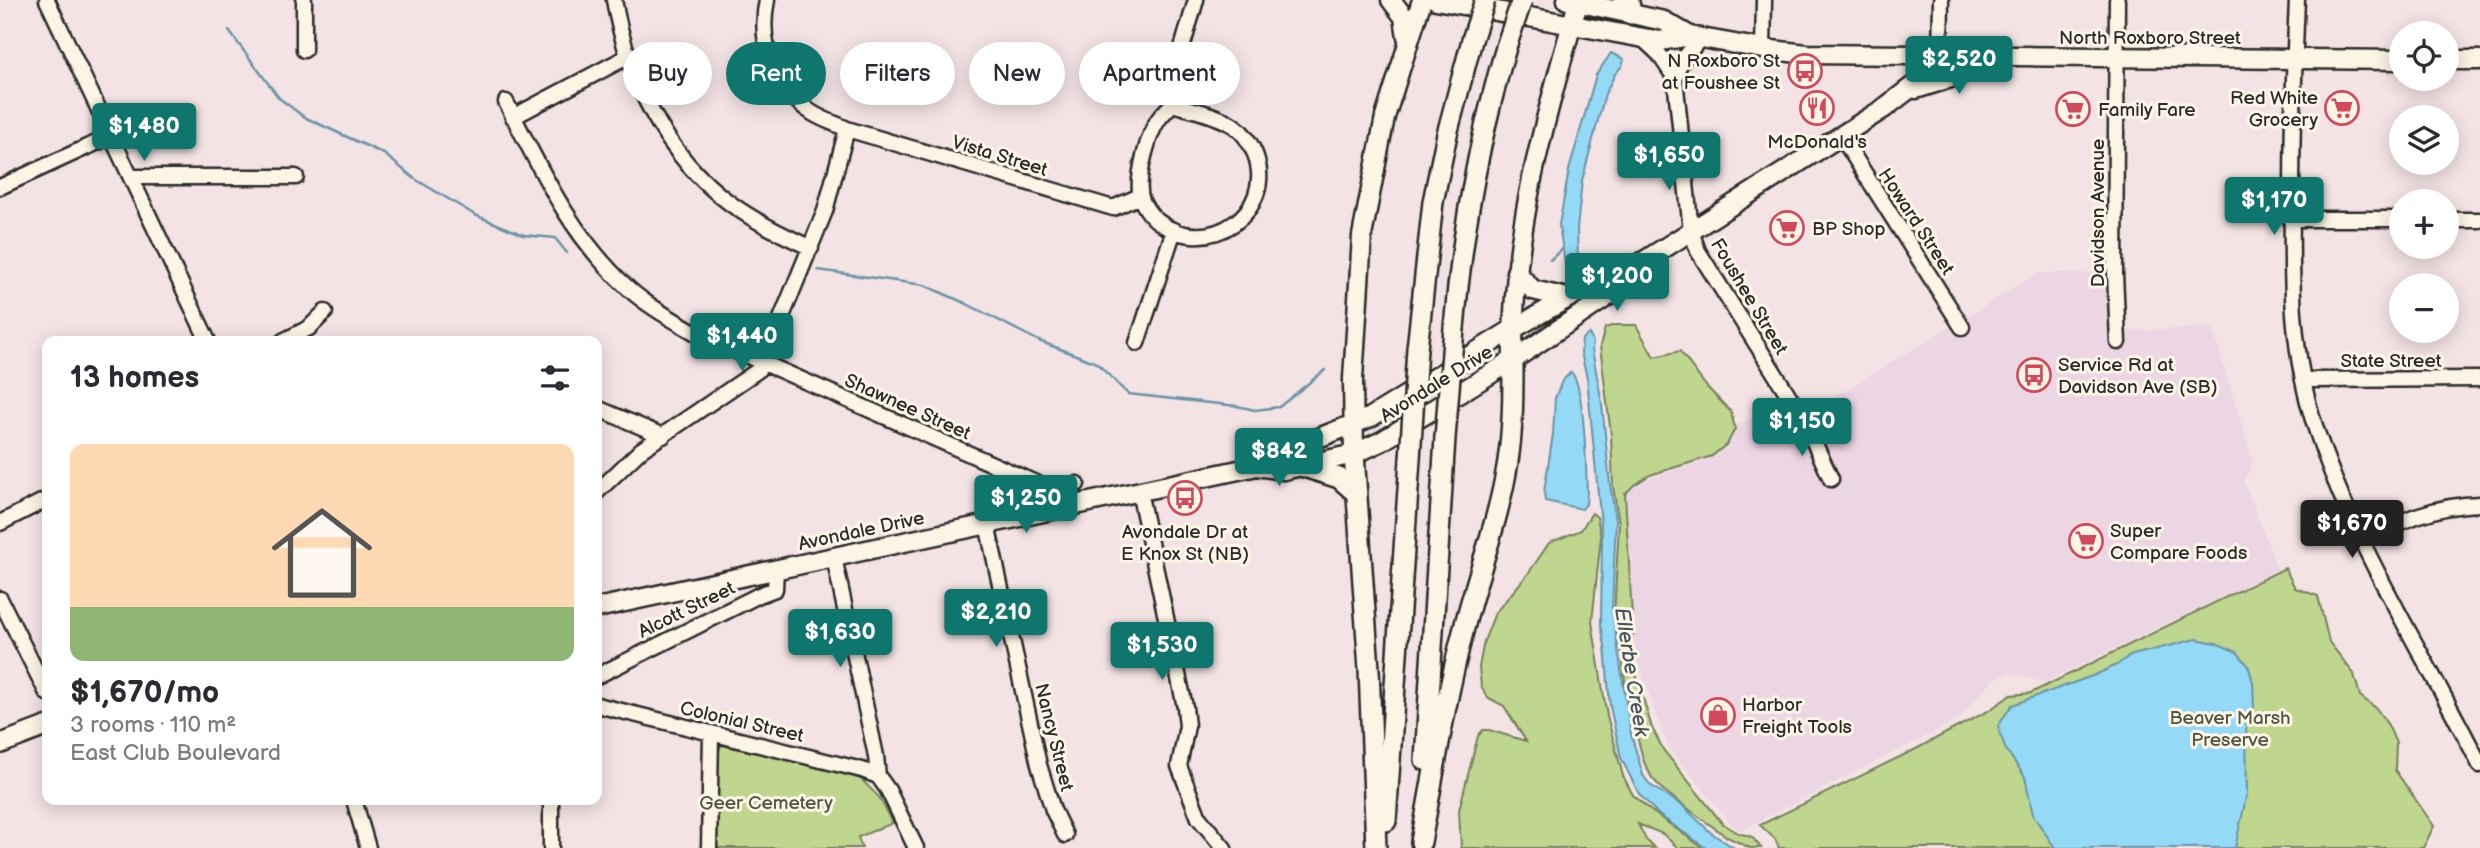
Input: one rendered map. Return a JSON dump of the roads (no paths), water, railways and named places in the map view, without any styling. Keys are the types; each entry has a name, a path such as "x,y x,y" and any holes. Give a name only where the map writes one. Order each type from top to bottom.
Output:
{"highway":[{"path":"1384,848 1417,349 1433,202 1447,134 1485,0"},
{"path":"1421,845 1454,328 1471,192 1484,128 1522,0"},
{"path":"1421,845 1450,688 1508,463 1513,360"},
{"path":"1354,454 1369,669 1376,848"},
{"path":"1301,466 1339,478 1356,493"}],"main road":[{"path":"1391,0 1404,17 1408,43"},
{"path":"1354,454 1352,424 1356,301 1362,236 1385,117 1422,0"},
{"name":"North Roxboro Street","path":"1436,0 1660,41 1695,37 1807,54 2389,60"},
{"path":"1513,360 1516,272 1533,165 1571,26 1575,1"},
{"name":"North Roxboro Street","path":"1575,1 1627,7 1664,21 1695,37"},
{"path":"1900,56 1908,64 1911,77 1906,92"},
{"name":"Avondale Drive","path":"1611,282 1906,92 1934,70 1940,57"},
{"name":"Avondale Drive","path":"1906,92 1954,77 1996,57"},
{"path":"2459,60 2480,60"},
{"path":"1516,272 1533,290 1567,298"},
{"name":"Avondale Drive","path":"602,607 1257,466 1283,452 1371,416 1567,298 1602,279 1611,282"},
{"name":"Avondale Drive","path":"1257,466 1284,470 1354,454 1382,441 1513,360 1611,294 1611,282"},
{"path":"0,744 42,728"}],"street":[{"path":"47,0 206,336"},
{"path":"304,0 304,50"},
{"path":"614,0 624,42"},
{"name":"Vista Street","path":"767,0 763,33 767,50 788,92 809,112 847,129 1113,208 1140,196"},
{"path":"1184,42 1196,0"},
{"path":"1763,49 1764,0"},
{"path":"1940,57 1941,0"},
{"name":"Davidson Avenue","path":"2117,0 2115,273 2118,342"},
{"path":"2297,0 2292,219 2294,319 2303,380 2316,432 2361,540 2480,765"},
{"path":"1675,78 1679,64 1691,51 1695,37"},
{"path":"1642,38 1659,54 1675,78"},
{"path":"513,117 623,59"},
{"name":"Foushee Street","path":"1675,78 1691,231 1698,251 1804,420 1831,479"},
{"name":"Shawnee Street","path":"506,102 558,204 586,245 645,302 679,323 763,363 1049,489 1069,490 1077,484"},
{"path":"647,105 687,162 730,204 777,232 811,247"},
{"path":"1171,105 1157,121 1139,178 1140,196 1153,218 1174,230 1190,235 1212,234 1239,220 1251,208 1257,194 1260,172 1251,145 1239,130 1211,116 1175,105"},
{"path":"602,487 641,450 757,371 763,363 825,211 847,129"},
{"path":"0,187 111,136"},
{"name":"Howard Street","path":"1840,136 1962,327"},
{"path":"131,177 296,177"},
{"path":"2292,219 2389,219"},
{"path":"2459,220 2480,220"},
{"path":"1137,343 1174,230"},
{"path":"292,336 309,328 325,312"},
{"name":"State Street","path":"2303,380 2480,379"},
{"path":"602,410 663,436"},
{"path":"1139,491 1185,708 1187,726 1179,766 1199,817 1223,848 1238,848"},
{"path":"0,523 42,502"},
{"path":"2361,540 2412,516 2438,508 2457,504 2480,504"},
{"name":"Nancy Street","path":"987,524 1040,765 1053,810 1065,835"},
{"path":"834,557 878,776 888,790 916,848"},
{"name":"Alcott Street","path":"602,673 775,589 776,569"},
{"path":"0,599 42,683"},
{"name":"Colonial Street","path":"602,706 878,776"},
{"path":"709,848 711,734"},
{"path":"355,805 368,848"},
{"path":"551,805 551,848"}],"water":[{"path":"1611,53 1624,59 1605,94 1582,181 1577,229 1578,260 1566,270 1559,225 1569,170 1596,75"},
{"path":"1589,334 1593,342 1602,404 1616,520 1612,610 1631,734 1643,775 1650,785 1683,806 1710,832 1734,848 1706,848 1659,815 1639,794 1621,758 1610,706 1601,625 1602,535 1587,378 1581,353 1582,339"},
{"path":"1571,372 1576,380 1584,428 1587,492 1586,504 1582,509 1545,501 1544,492 1553,434 1555,398 1562,381"},
{"path":"2196,639 2216,643 2237,652 2248,665 2253,682 2254,707 2246,722 2247,793 2235,848 2055,848 2033,815 2025,777 2005,748 1998,726 2012,705 2095,675 2129,656"}],"waterway":[{"path":"229,31 279,98 304,117 384,154 415,179 475,215 524,235 555,238 567,253"},
{"path":"1550,260 1563,248"},
{"path":"818,270 924,285 1039,341 1097,363 1128,394 1255,410 1279,407 1325,370"}],"place":[{"name":"N Roxboro St at Foushee St","path":"1805,71"},
{"name":"McDonald's","path":"1817,108"},
{"name":"Red White Grocery","path":"2342,108"},
{"name":"Family Fare","path":"2073,109"},
{"name":"BP Shop","path":"1787,228"},
{"name":"Service Rd at Davidson Ave (SB)","path":"2034,375"},
{"name":"Avondale Dr at E Knox St (NB)","path":"1185,498"},
{"name":"Super Compare Foods","path":"2086,541"},
{"name":"Harbor Freight Tools","path":"1718,715"}],"water label":[{"name":"Ellerbe Creek","path":"1632,672"}],"park label":[{"name":"Beaver Marsh Preserve","path":"2230,728"},
{"name":"Geer Cemetery","path":"766,802"}]}
